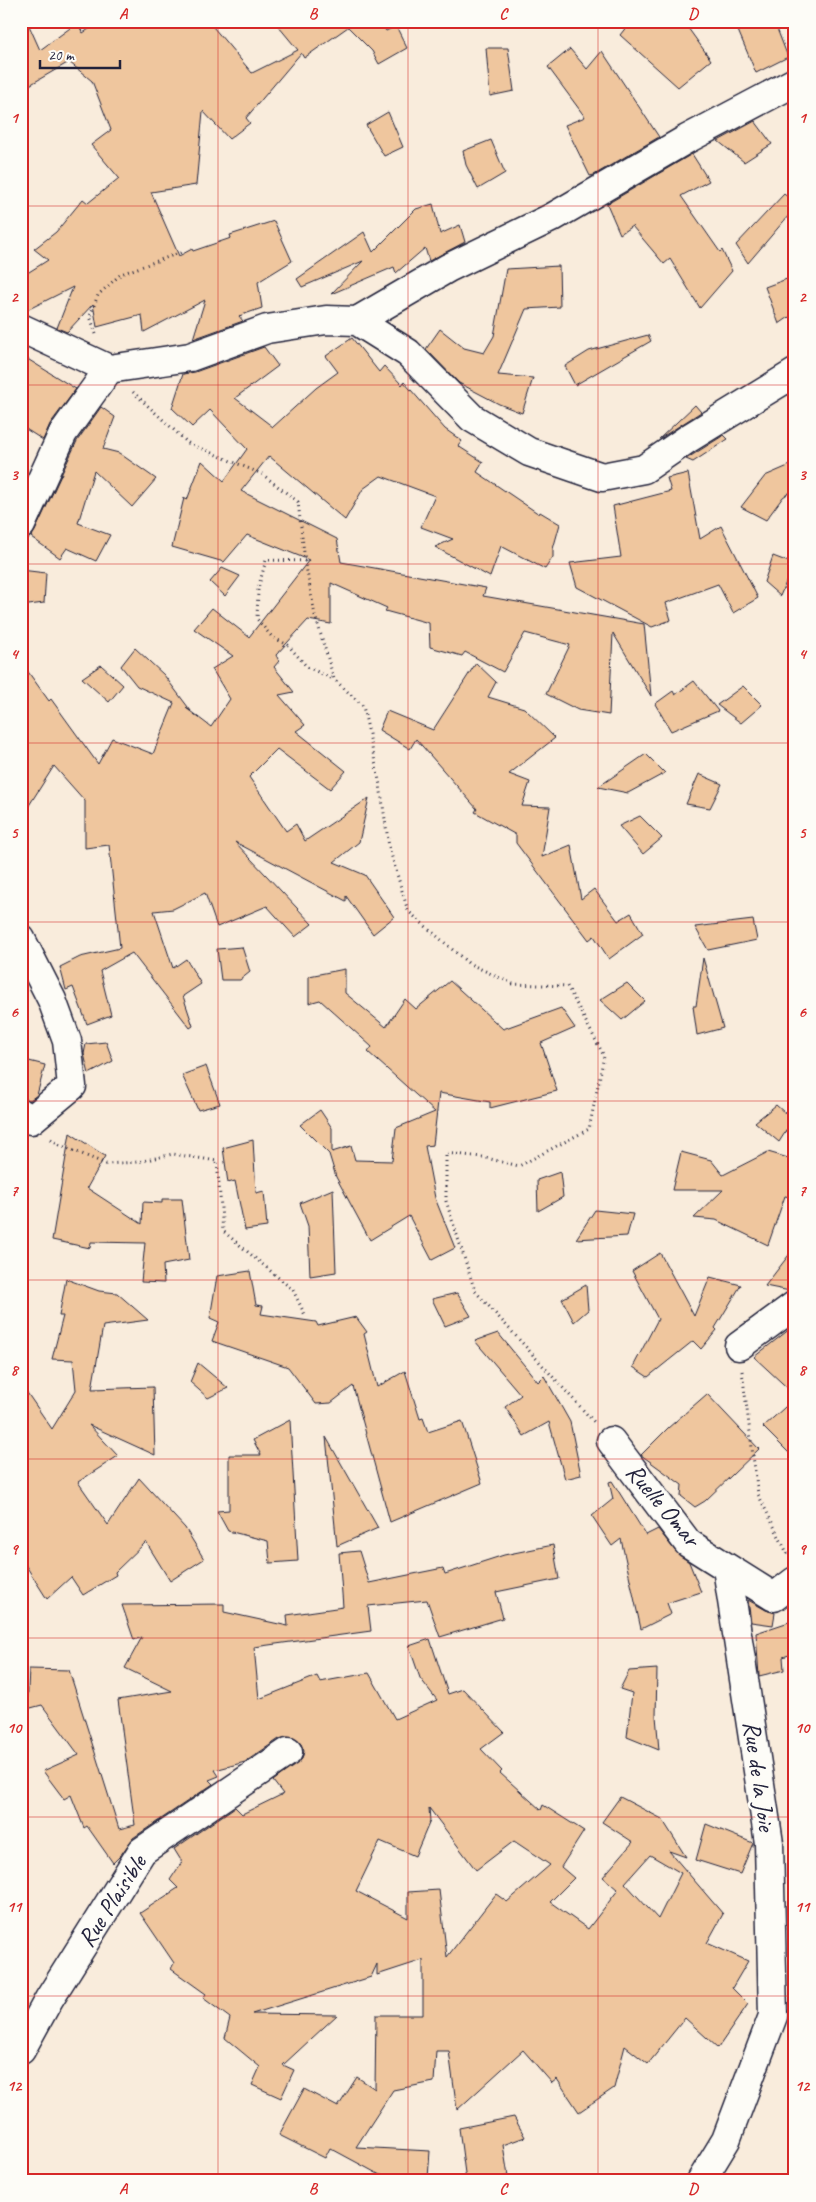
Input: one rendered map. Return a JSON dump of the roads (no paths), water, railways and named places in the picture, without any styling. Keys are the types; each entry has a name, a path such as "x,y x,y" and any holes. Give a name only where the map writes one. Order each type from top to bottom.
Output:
{"street":[{"path":"357,321 448,268 553,217 687,138 795,82"},
{"path":"21,328 109,369 190,357 267,329 326,320 357,321 408,353 472,418 529,452 602,477 644,469 689,438 795,374"},
{"path":"21,525 63,433 109,369"},
{"path":"21,939 52,1000 66,1040 72,1086 31,1120 21,1113"},
{"path":"739,1346 795,1305"},
{"name":"Ruelle Omar","path":"611,1442 688,1543 774,1597 793,1570"},
{"name":"Rue de la Joie","path":"701,2181 726,2140 773,2016 769,1843 727,1568"},
{"name":"Rue Plaisible","path":"21,2050 49,1999 142,1851 288,1752"}]}
